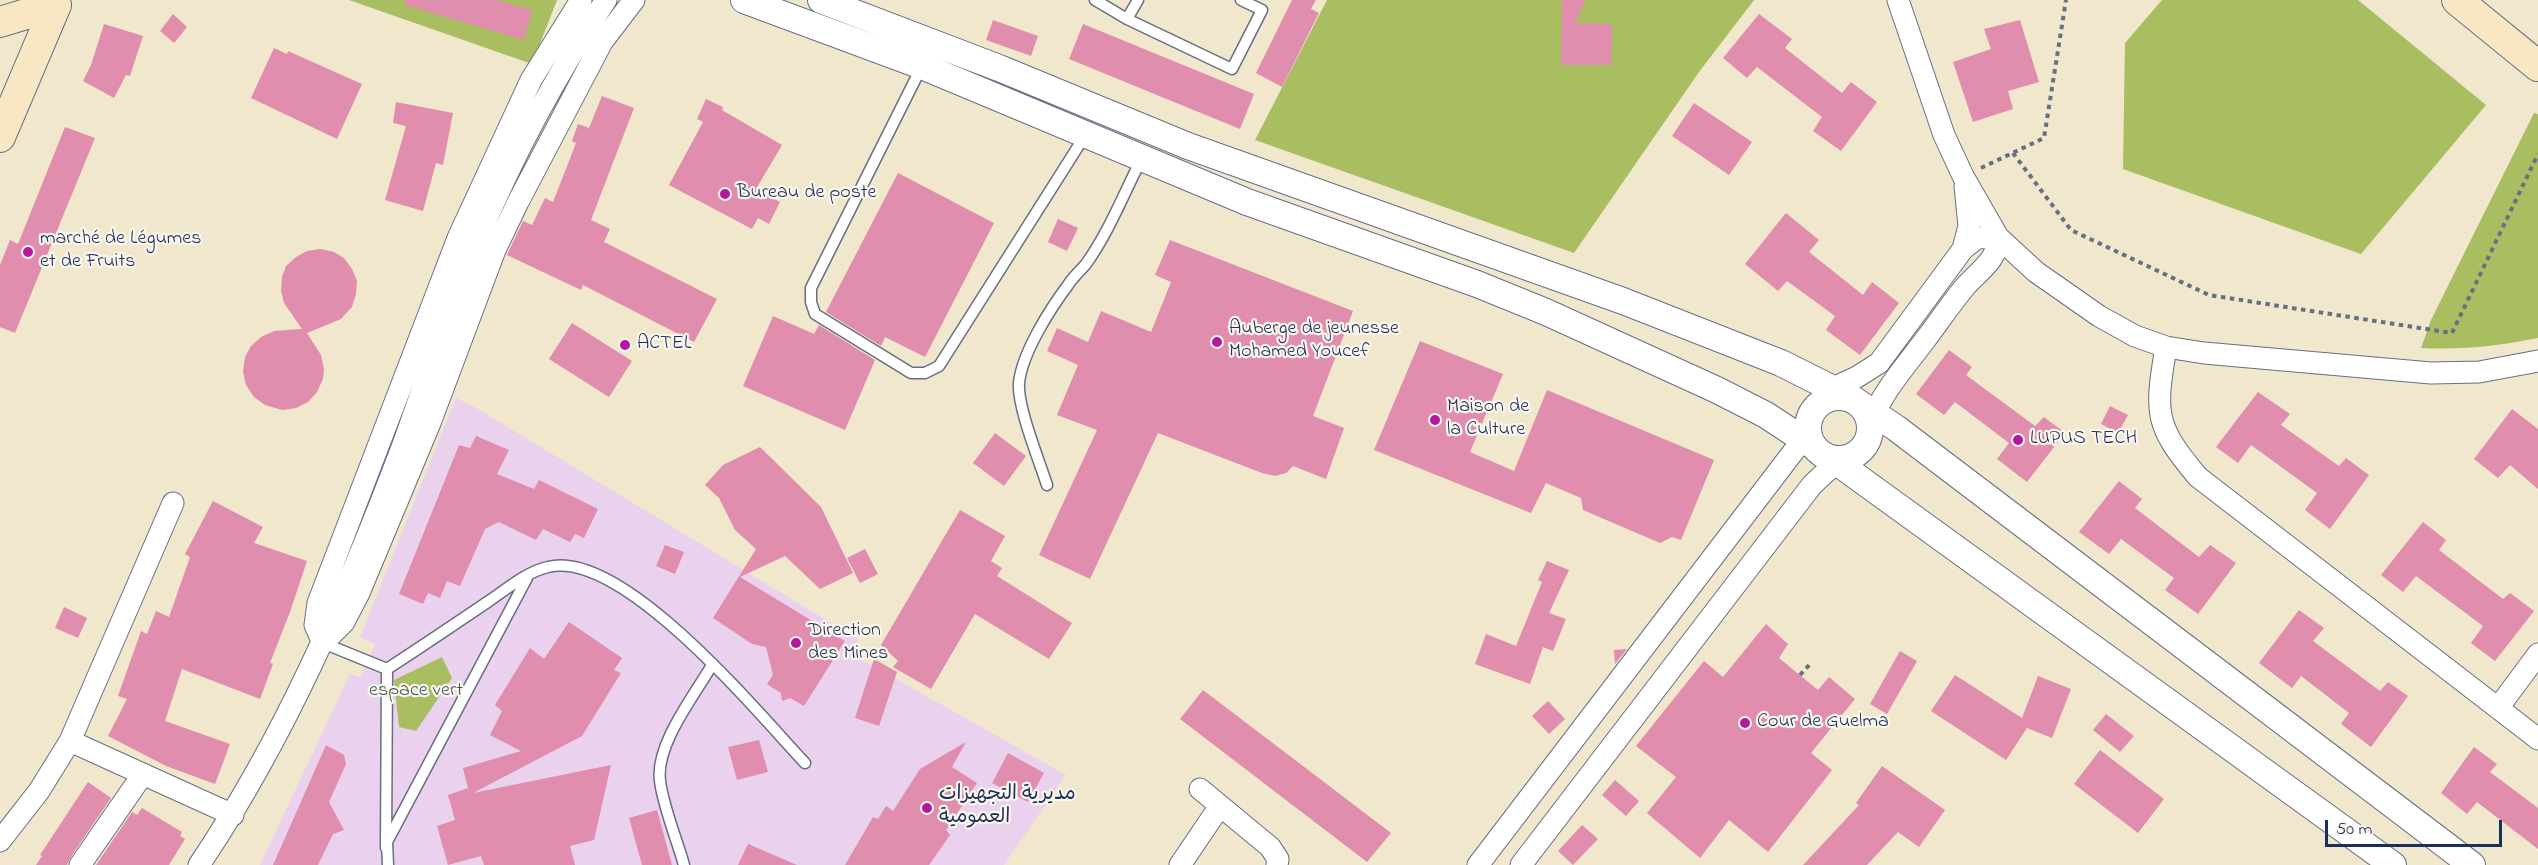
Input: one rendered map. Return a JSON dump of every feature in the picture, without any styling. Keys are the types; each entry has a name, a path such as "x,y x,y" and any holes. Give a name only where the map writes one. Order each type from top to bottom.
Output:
{"main road":[{"path":"2457,0 2538,66"},
{"path":"0,22 57,3"},
{"path":"0,137 57,3"}],"street":[{"path":"323,643 315,625 318,603 440,281 531,80 581,0"},
{"path":"199,865 233,815 273,744 323,643 400,451 473,249 496,196 567,63 606,0"},
{"path":"323,643 344,621 359,593 430,423 482,282 514,211 602,42 634,0"},
{"path":"744,0 922,66 1247,202 1477,284 1546,312 1717,390 1766,415 1828,430 1864,446 1872,420 1896,379 1964,288 1992,260 1998,246 1998,237"},
{"path":"821,0 999,68 1188,146 1634,305 1781,363 1828,430 2392,865"},
{"path":"1898,0 1944,135 1963,176 1998,237 2036,272 2099,316 2135,336 2166,347 2228,356 2431,374 2479,372 2538,361"},
{"path":"1963,176 1969,226 1963,249"},
{"path":"1478,865 1828,430 1963,249 1977,238 1998,237"},
{"path":"1983,270 2013,267 2036,272"},
{"path":"2166,347 2157,397 2162,424 2175,450 2198,477 2538,739"},
{"path":"1828,430 1872,420 2472,865"},
{"path":"1521,865 1812,485 1828,430"},
{"path":"0,841 39,791 70,741 173,503"},
{"path":"2498,708 2538,654"},
{"path":"70,741 233,815"},
{"path":"80,865 143,774"},
{"path":"1200,789 1270,847 1278,859 1276,865"},
{"path":"1180,865 1220,806"}],"lane":[{"path":"1095,0 1127,19 1232,69 1262,10 1241,0"},
{"path":"1127,19 1138,0"},
{"path":"922,66 811,288 811,302 815,314 911,373 925,373 939,366 1086,134"},
{"path":"1047,484 1018,385 1022,365 1051,310 1101,240 1142,158"},
{"path":"387,669 529,575 559,565 577,567 597,574 626,591 672,624 805,763"},
{"path":"386,848 387,842 529,575"},
{"path":"323,643 387,669"},
{"path":"684,865 660,780 660,764 666,744 712,665"},
{"path":"387,669 386,848 388,865"}],"path":[{"path":"1963,176 2044,138 2066,0"},
{"path":"2013,153 2072,230 2209,295 2452,333 2538,154"},
{"path":"1800,675 1811,663"}],"shaded area":[{"path":"456,398 478,409 859,640 852,654 1066,775 1004,865 260,865 350,674 361,677 375,644 360,637"}],"green space":[{"path":"349,0 557,0 532,64"},
{"path":"1327,0 1754,0 1699,72 1574,253 1255,140"},
{"path":"2162,0 2358,0 2486,105 2361,254 2123,169 2125,43"},
{"path":"2534,113 2538,114 2538,338 2480,347 2421,348 2431,320"},
{"name":"espace vert","path":"442,657 452,678 416,731 399,727 394,680"}],"building":[{"path":"406,0 496,0 532,10 524,40 405,5"},
{"path":"1292,0 1316,0 1311,9 1319,13 1282,87 1256,73"},
{"path":"1562,0 1586,0 1575,23 1612,24 1611,65 1561,65"},
{"path":"173,14 187,27 174,43 160,31"},
{"path":"1759,14 1792,39 1785,48 1842,93 1851,82 1877,102 1841,151 1813,131 1822,117 1757,67 1747,78 1723,58"},
{"path":"993,20 1038,36 1031,56 986,40"},
{"path":"2020,20 2039,82 2008,91 2013,109 1973,122 1953,62 1991,49 1984,29"},
{"path":"104,24 143,36 130,76 126,75 114,98 83,81 91,65"},
{"path":"1083,24 1254,94 1240,129 1069,59"},
{"path":"274,48 287,54 288,51 362,84 337,139 251,98"},
{"path":"602,96 634,108 591,220 610,229 604,242 717,299 694,342 583,285 581,290 507,255 523,221 532,225 545,198 553,202 576,143 572,141 578,124 589,128"},
{"path":"706,99 723,107 722,110 782,145 756,189 780,202 769,224 758,218 752,229 669,185 703,122 697,119"},
{"path":"396,102 453,113 443,165 436,163 423,211 385,200 406,126 393,123"},
{"path":"1694,103 1752,142 1729,175 1672,136"},
{"path":"65,127 95,138 15,333 0,327 0,265 10,240 18,244"},
{"path":"898,173 994,223 925,357 885,337 881,346 826,312"},
{"path":"1786,213 1819,240 1809,252 1863,295 1872,282 1899,303 1860,355 1826,330 1835,316 1787,281 1778,291 1745,264"},
{"path":"1058,219 1078,228 1067,251 1048,242"},
{"path":"1170,240 1353,311 1313,416 1344,428 1326,479 1293,466 1286,473 1275,476 1262,473 1158,433 1090,579 1039,555 1097,430 1057,415 1078,365 1047,351 1057,328 1088,342 1101,311 1151,332 1171,282 1155,275"},
{"path":"321,249 334,252 344,258 352,269 357,281 352,307 341,319 307,333 321,355 324,369 323,379 317,392 308,402 296,408 282,410 265,405 254,397 246,385 243,372 245,357 251,346 261,337 274,331 302,329 284,303 281,291 282,277 286,266 296,257 307,251"},
{"path":"773,316 814,334 819,325 875,360 845,430 743,386"},
{"path":"572,323 632,361 609,397 549,359"},
{"name":"Maison de la Culture","path":"1420,341 1503,374 1470,452 1514,471 1547,390 1714,460 1681,540 1672,537 1660,543 1583,510 1581,498 1546,483 1531,513 1374,450"},
{"path":"1949,350 1972,367 1966,375 2035,426 2044,417 2065,433 2027,482 1997,459 2009,443 1955,402 1944,415 1916,394"},
{"path":"2258,392 2290,414 2281,425 2339,466 2346,458 2369,475 2330,529 2305,510 2317,493 2251,445 2238,463 2216,447"},
{"path":"2110,406 2128,415 2118,433 2101,424"},
{"path":"2512,409 2538,429 2538,489 2510,465 2498,478 2474,459"},
{"path":"995,433 1026,456 1004,486 973,463"},
{"path":"476,436 509,450 497,474 534,489 539,480 598,509 584,538 575,534 570,542 543,529 536,540 499,522 485,529 460,586 447,581 440,598 428,593 423,604 399,594 459,445 470,448"},
{"path":"760,447 821,507 853,573 820,589 785,556 740,577 845,641 804,706 790,698 782,701 781,693 767,684 773,675 766,647 752,644 713,618 756,549 735,530 719,498 705,485 723,465"},
{"path":"2119,481 2142,499 2135,508 2199,557 2210,545 2236,563 2198,614 2165,590 2174,578 2121,539 2109,554 2079,532"},
{"path":"213,501 263,527 254,543 307,561 270,663 273,664 260,699 182,669 165,721 230,744 215,784 166,766 108,736 127,699 118,696 141,631 147,634 156,611 169,617 190,557 185,554"},
{"path":"960,510 1005,536 991,561 1002,568 997,576 1072,623 1049,659 975,614 931,689 893,667 898,661 881,645"},
{"path":"2423,522 2446,540 2439,550 2503,599 2510,593 2534,611 2495,661 2471,643 2483,626 2416,576 2403,592 2381,575"},
{"path":"665,545 684,552 675,574 656,566"},
{"path":"865,549 878,574 860,583 847,558"},
{"path":"1547,561 1569,570 1549,613 1566,619 1553,651 1543,647 1530,684 1475,664 1486,634 1516,646 1542,582 1538,580"},
{"path":"64,607 87,618 78,638 55,628"},
{"path":"2299,610 2324,628 2313,641 2380,691 2388,682 2408,696 2371,747 2341,724 2349,713 2301,676 2292,688 2259,663"},
{"path":"569,622 622,658 614,670 621,673 582,736 473,793 611,765 594,840 570,846 575,865 484,865 481,856 448,865 437,826 455,820 448,795 468,788 463,768 521,751 490,735 502,711 495,705 530,648 544,659"},
{"name":"Cour de Guelma","path":"1766,624 1788,644 1779,658 1818,690 1829,677 1855,699 1811,753 1832,770 1768,852 1729,820 1700,858 1647,813 1676,777 1636,746 1704,661 1723,677"},
{"path":"1627,649 1615,664 1614,650"},
{"path":"1900,651 1917,661 1887,714 1870,704"},
{"path":"874,659 897,672 879,726 855,718"},
{"path":"1955,675 2022,718 2038,676 2071,689 2052,738 2027,728 2006,760 1931,711"},
{"path":"1203,690 1391,833 1367,862 1180,719"},
{"path":"1548,701 1565,719 1549,734 1532,716"},
{"path":"2106,714 2134,736 2120,752 2093,730"},
{"path":"759,740 768,772 737,780 728,747"},
{"name":"مديرية التجهيزات العمومية","path":"966,742 952,767 977,783 946,830 950,835 929,865 845,865 873,817 878,819 886,806 893,811 920,769"},
{"path":"326,745 344,755 346,764 329,802 344,830 333,834 318,865 273,865"},
{"path":"2474,747 2497,764 2490,772 2538,808 2538,849 2477,802 2467,814 2441,793"},
{"path":"2100,750 2164,799 2138,833 2074,784"},
{"path":"1008,753 1044,773 1028,802 992,783"},
{"path":"1882,766 1945,810 1919,847 1898,832 1867,865 1803,865 1859,805 1856,803"},
{"path":"1615,780 1639,801 1626,816 1602,795"},
{"path":"88,782 111,798 67,865 36,865 42,856 40,855"},
{"path":"142,808 182,832 180,836 185,839 169,865 96,865 132,812 137,815"},
{"path":"657,810 672,865 642,865 629,818"},
{"path":"1582,825 1598,839 1573,865 1558,851"},
{"path":"748,844 797,865 738,865"}],"place":[{"name":"Bureau de poste","path":"725,194"},
{"name":"marché de Légumes et de Fruits","path":"28,252"},
{"name":"Auberge de jeunesse Mohamed Youcef","path":"1217,342"},
{"name":"ACTEL","path":"625,345"},
{"name":"Maison de la Culture","path":"1435,420"},
{"name":"LUPUS TECH","path":"2018,440"},
{"name":"Direction des Mines","path":"796,643"},
{"name":"Cour de Guelma","path":"1745,723"},
{"name":"مديرية التجهيزات العمومية","path":"927,808"}]}
